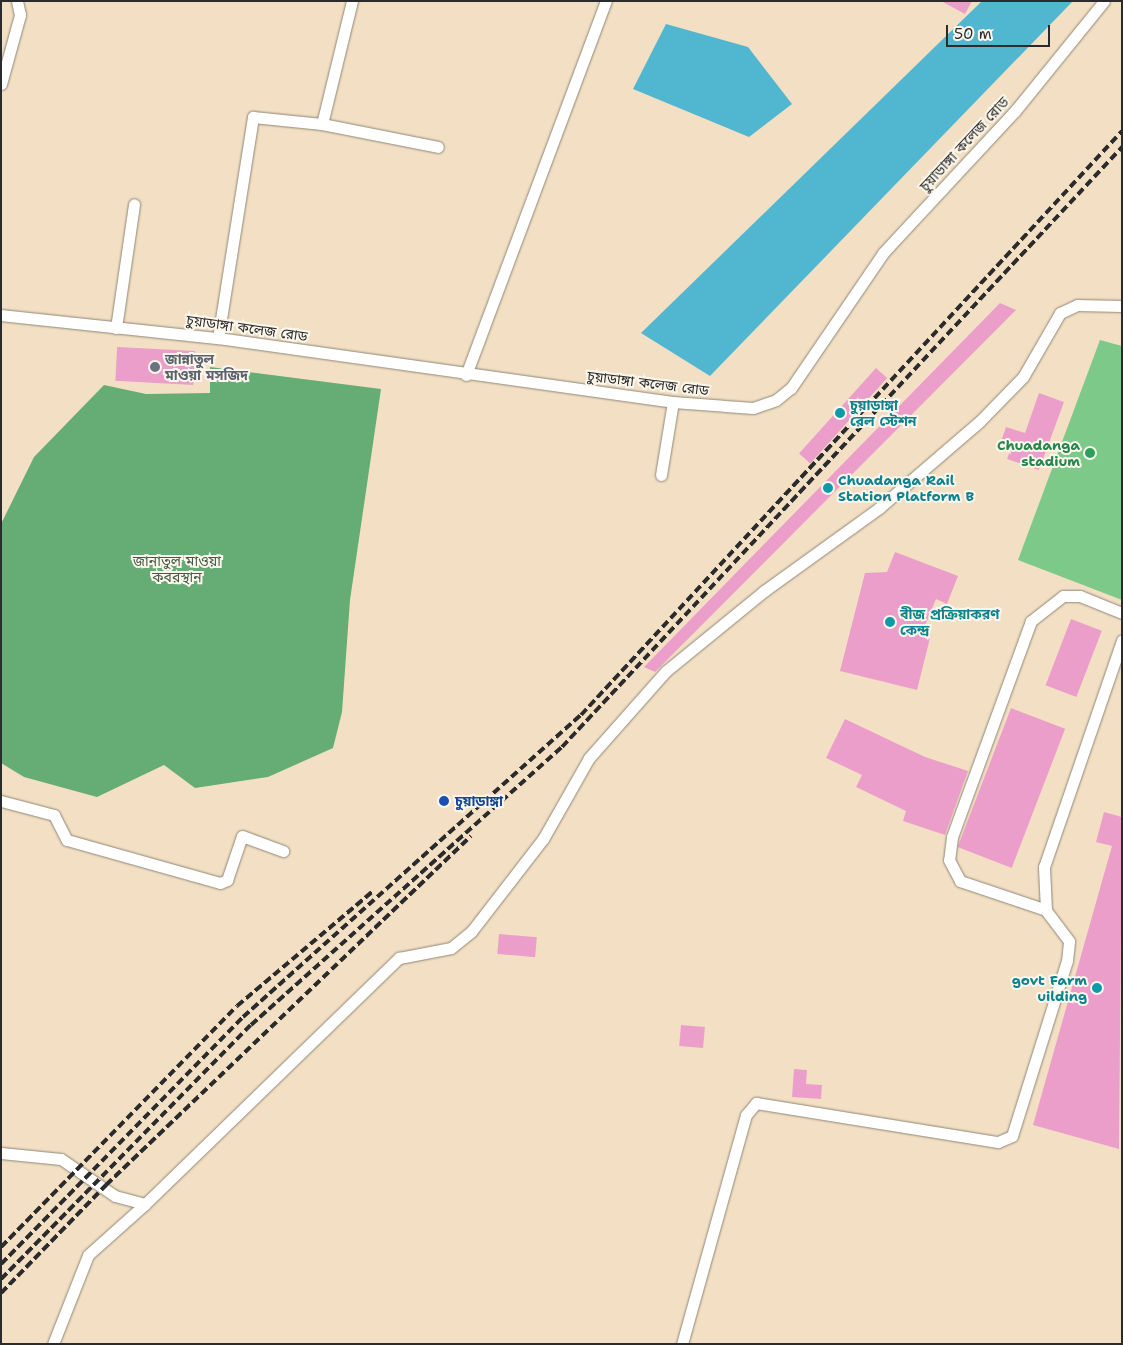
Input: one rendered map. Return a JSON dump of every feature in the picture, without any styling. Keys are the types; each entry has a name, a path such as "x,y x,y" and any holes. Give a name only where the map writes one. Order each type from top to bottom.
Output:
{"street":[{"path":"1,84 20,15 17,1"},
{"path":"322,124 352,1"},
{"path":"466,375 606,1"},
{"name":"চুয়াডাঙ্গা কলেজ রোড","path":"1,315 218,338 466,375 673,402 753,408 776,400 791,388 884,253 1015,111 1104,1"},
{"path":"218,338 249,121 258,116 322,124 438,147"},
{"path":"116,328 134,204"},
{"path":"53,1344 88,1255 145,1204 399,958 451,948 471,932 543,839 588,758 666,671 764,591 878,508 980,421 1023,377 1060,313 1078,305 1122,306"},
{"path":"661,475 673,402"},
{"path":"1046,910 960,882 949,860 949,847 1031,621 1063,596 1080,596 1122,612"},
{"path":"682,1344 746,1115 756,1103 998,1142 1012,1136 1067,961 1069,941 1046,910 1044,867 1122,640"},
{"path":"1,801 50,812 66,840 220,883 227,880 242,836 282,852"},
{"path":"1,1153 61,1159 115,1196 145,1204"}],"green space":[{"name":"Chuadanga stadium","path":"1100,340 1122,346 1122,600 1018,560"},
{"name":"জানাতুল মাওয়া কবরস্থান","path":"210,367 381,389 350,600 342,712 333,748 268,777 195,788 164,765 97,797 24,777 1,763 1,524 34,457 104,385 146,394 210,393"}],"water":[{"path":"982,1 1073,1 710,376 641,333"},
{"path":"666,24 748,47 792,104 749,137 633,89"}],"building":[{"path":"941,1 972,1 965,14"},
{"name":"Chuadanga Rail Station Platform B","path":"1000,303 1016,310 655,672 644,667"},
{"name":"জান্নাতুল মাওয়া মসজিদ","path":"117,347 195,351 193,385 115,381"},
{"name":"চুয়াডাঙ্গা রেল স্টেশন","path":"876,368 887,378 810,463 799,453"},
{"path":"1039,393 1064,402 1039,470 1007,459 1010,451 999,447 1006,427 1025,433"},
{"name":"বীজ প্রক্রিয়াকরণ কেন্দ্র","path":"895,552 958,576 947,604 936,599 924,628 931,634 917,690 840,671 865,573 887,572"},
{"path":"1071,619 1102,631 1076,697 1046,685"},
{"path":"1011,708 1065,729 1012,868 958,847"},
{"path":"845,719 925,757 968,771 945,835 903,821 906,811 856,787 862,775 826,758"},
{"name":"govt Farm uilding","path":"1104,812 1122,817 1119,1149 1033,1125 1112,846 1096,842"},
{"path":"499,934 537,937 535,957 497,954"},
{"path":"681,1025 705,1027 703,1048 679,1046"},
{"path":"794,1069 807,1070 806,1084 822,1085 821,1099 792,1097"}],"railway":[{"path":"1,1264 243,1017 581,715 1122,131"},
{"path":"1,1279 251,1025 562,747 1122,147"},
{"path":"1,1293 106,1185 471,836"},
{"path":"1,1247 237,1006 373,891"}],"place":[{"name":"জান্নাতুল মাওয়া মসজিদ","path":"155,367"},
{"name":"চুয়াডাঙ্গা রেল স্টেশন","path":"840,413"},
{"name":"Chuadanga stadium","path":"1090,453"},
{"name":"Chuadanga Rail Station Platform B","path":"828,488"},
{"name":"বীজ প্রক্রিয়াকরণ কেন্দ্র","path":"890,622"},
{"name":"চুয়াডাঙ্গা","path":"444,801"},
{"name":"govt Farm uilding","path":"1097,988"}]}
